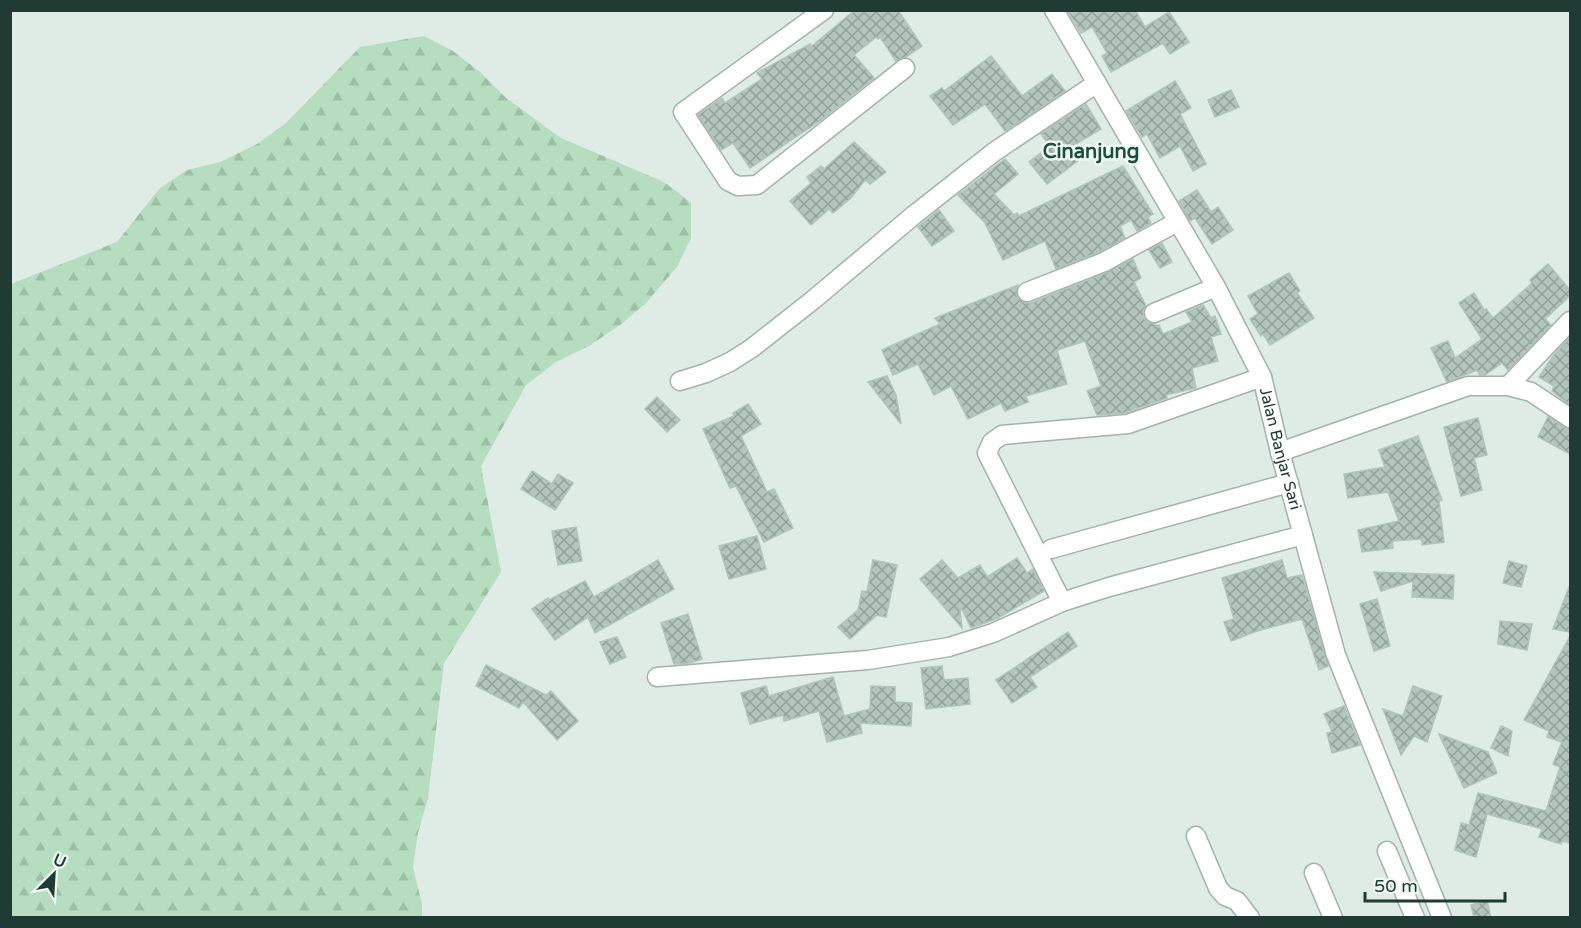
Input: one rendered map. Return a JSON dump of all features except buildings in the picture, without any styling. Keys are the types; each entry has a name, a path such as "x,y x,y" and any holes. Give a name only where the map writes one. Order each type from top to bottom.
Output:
{"street":[{"path":"824,10 683,112 728,181 738,186 757,185 905,68"},
{"name":"Jalan Banjar Sari","path":"1054,10 1216,287 1262,377 1335,655 1442,918"},
{"path":"680,381 722,366 752,348 994,152 1097,83"},
{"path":"1027,292 1104,261 1177,222"},
{"path":"1154,313 1216,287"},
{"path":"1508,386 1570,321"},
{"path":"1062,602 987,453 992,442 1002,435 1128,424 1262,377"},
{"path":"1280,452 1468,386 1508,386 1531,392 1570,418"},
{"path":"1051,549 1289,483"},
{"path":"657,677 868,660 949,647 993,633 1062,602 1109,587 1303,535"},
{"path":"1196,836 1218,888 1237,902 1250,918"},
{"path":"1387,851 1415,918"},
{"path":"1314,873 1333,918"}],"green space":[{"path":"424,36 453,51 480,72 505,97 561,138 664,182 691,203 691,238 677,267 646,303 620,325 589,346 556,362 526,385 481,466 501,572 444,663 428,798 418,833 413,867 422,904 422,917 11,917 11,284 117,242 159,189 187,170 220,162 257,144 286,123 360,47"}],"district":[{"name":"Cinanjung","path":"1091,152"}]}
